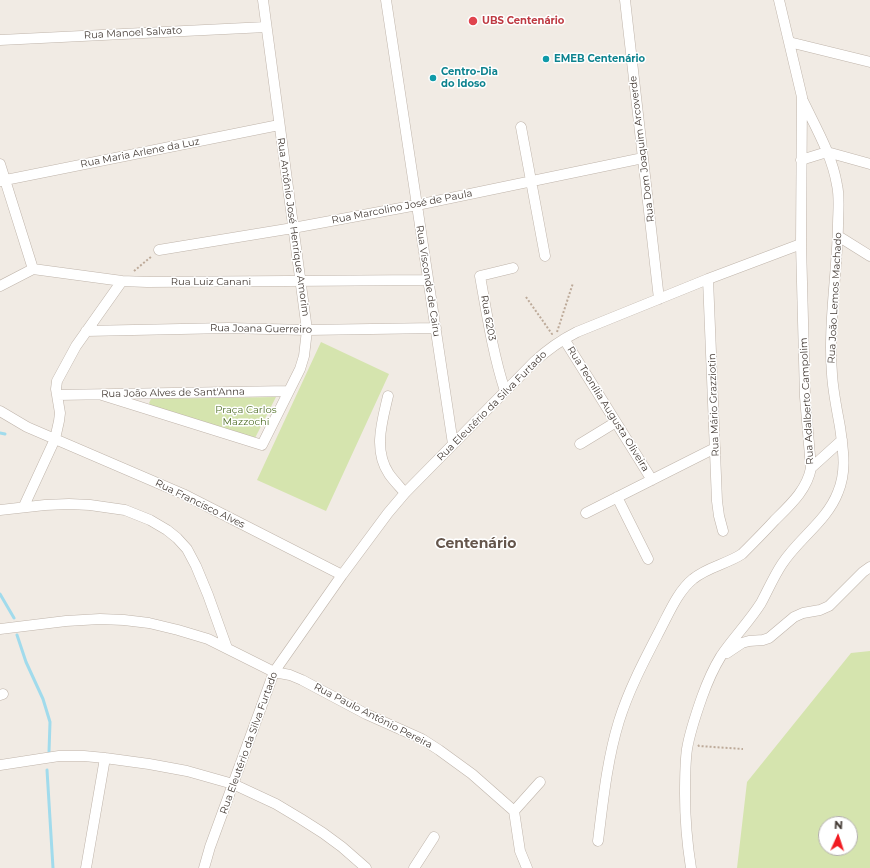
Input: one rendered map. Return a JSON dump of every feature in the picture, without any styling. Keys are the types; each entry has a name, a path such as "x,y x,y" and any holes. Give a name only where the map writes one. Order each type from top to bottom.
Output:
{"street":[{"name":"Rua Antônio José Henrique Amorim","path":"102,394 262,445 300,369 306,346 307,330 262,0"},
{"name":"Rua Visconde de Cairu","path":"386,0 453,444"},
{"name":"Rua Dom Joaquim Arcoverde","path":"625,0 659,299"},
{"path":"779,0 802,97 801,244"},
{"name":"Rua Manoel Salvato","path":"0,40 266,27"},
{"path":"789,42 870,62"},
{"name":"Rua João Lemos Machado","path":"691,868 685,818 685,781 687,751 697,710 707,685 721,657 760,605 783,563 791,552 832,505 838,493 842,479 844,453 834,396 831,362 838,236 838,190 835,174 827,152 802,97"},
{"name":"Rua Maria Arlene da Luz","path":"2,181 279,125"},
{"path":"521,127 545,256"},
{"path":"802,160 827,152 870,164"},
{"name":"Rua Marcolino José de Paula","path":"159,250 293,228 417,205 643,158"},
{"path":"0,164 2,181 33,269 0,286"},
{"path":"838,236 870,256"},
{"name":"Rua Eleutério da Silva Furtado","path":"204,868 210,846 274,672 342,575 388,513 405,493 505,390 560,337 577,332 708,279 801,244"},
{"name":"Rua Adalberto Campolim","path":"598,841 607,771 619,722 635,680 670,610 682,591 692,579 703,572 735,559 742,554 797,496 805,485 809,476 811,468 805,397 801,244"},
{"name":"Rua 6203","path":"505,390 494,353 480,276 512,268"},
{"name":"Rua Luiz Canani","path":"33,269 122,281 428,280"},
{"name":"Rua Mário Grazziotin","path":"708,279 717,501 723,531"},
{"path":"24,506 55,439 60,413 56,389 57,381 86,331 122,281"},
{"name":"Rua Joana Guerreiro","path":"86,331 228,328 307,330 436,328"},
{"name":"Rua Teonília Augusta Oliveira","path":"560,337 652,480"},
{"name":"Rua João Alves de Sant'Anna","path":"57,395 289,391"},
{"path":"388,396 380,433 380,454 389,474 405,493"},
{"name":"Rua Francisco Alves","path":"0,411 27,427 189,497 342,575"},
{"path":"580,444 616,422"},
{"path":"811,468 842,440"},
{"path":"586,514 715,448"},
{"path":"617,497 648,559"},
{"path":"0,510 24,506 69,504 107,507 126,510 150,520 167,530 177,538 187,550 196,566 216,614 227,648"},
{"path":"721,657 742,643 769,638 794,617 829,606 863,572 870,567"},
{"name":"Rua Paulo Antônio Pereira","path":"0,629 73,620 124,620 150,623 208,639 274,672 290,675 302,680 366,714 422,739 472,774 514,811"},
{"path":"0,765 59,756 84,756 149,764 187,771 233,784 276,804 342,847 366,868"},
{"path":"86,868 105,758"},
{"path":"527,868 520,851 514,811 540,782"},
{"path":"414,868 434,837"}],"path":[{"path":"122,281 159,250"},
{"path":"526,297 552,334 560,337 573,284"},
{"path":"691,732 699,746 743,749"}],"green space":[{"path":"321,342 389,374 326,511 257,480"},
{"name":"Praça Carlos Mazzochi","path":"276,397 255,438 151,406 149,403 151,399"},
{"path":"870,651 870,868 737,868 747,782 851,653"}],"waterway":[{"path":"0,433 5,434"},
{"path":"0,594 14,618"},
{"path":"17,635 26,662 43,699 50,722 49,752"},
{"path":"47,770 53,868"}],"place":[{"name":"UBS Centenário","path":"473,21"},
{"name":"EMEB Centenário","path":"546,59"},
{"name":"Centro-Dia do Idoso","path":"433,78"}],"district":[{"name":"Centenário","path":"476,544"}]}
